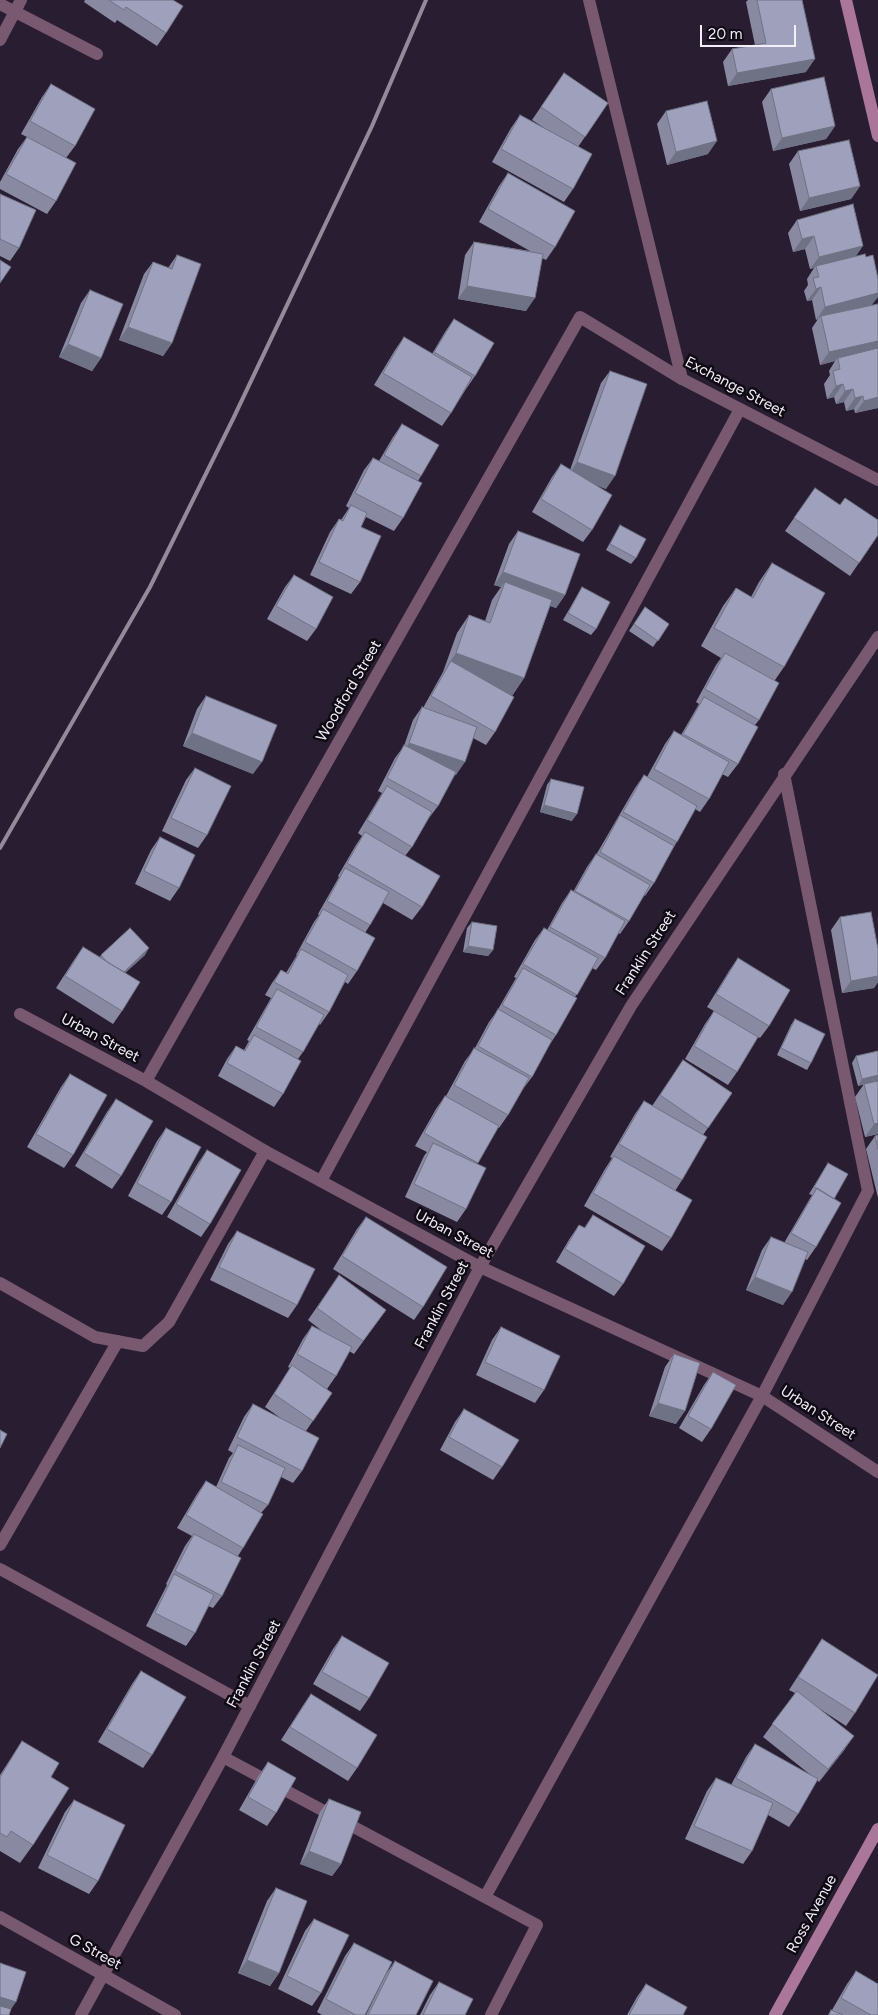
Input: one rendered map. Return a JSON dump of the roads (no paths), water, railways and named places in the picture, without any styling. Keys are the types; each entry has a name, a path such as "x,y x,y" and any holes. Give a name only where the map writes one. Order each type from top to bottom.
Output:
{"main road":[{"path":"846,0 878,136"},
{"name":"Ross Avenue","path":"775,2015 878,1829"}],"street":[{"path":"0,40 21,0"},
{"path":"589,0 682,379"},
{"path":"0,4 97,54"},
{"name":"Exchange Street","path":"580,317 682,379 878,480"},
{"name":"Woodford Street","path":"146,1081 580,317"},
{"path":"320,1181 740,409"},
{"name":"Franklin Street","path":"81,2015 223,1758 480,1267 631,1006 784,774 878,637"},
{"path":"485,1897 762,1396 868,1192 784,774"},
{"name":"Urban Street","path":"20,1014 146,1081 265,1152 480,1267 762,1396 878,1472"},
{"path":"0,1283 95,1337 143,1346 170,1322 265,1152"},
{"path":"0,1545 118,1341"},
{"path":"0,1569 250,1706"},
{"path":"223,1758 537,1925 491,2015"},
{"name":"G Street","path":"0,1917 175,2015"}],"railway":[{"path":"0,848 150,587 233,419 372,126 426,0"}]}
